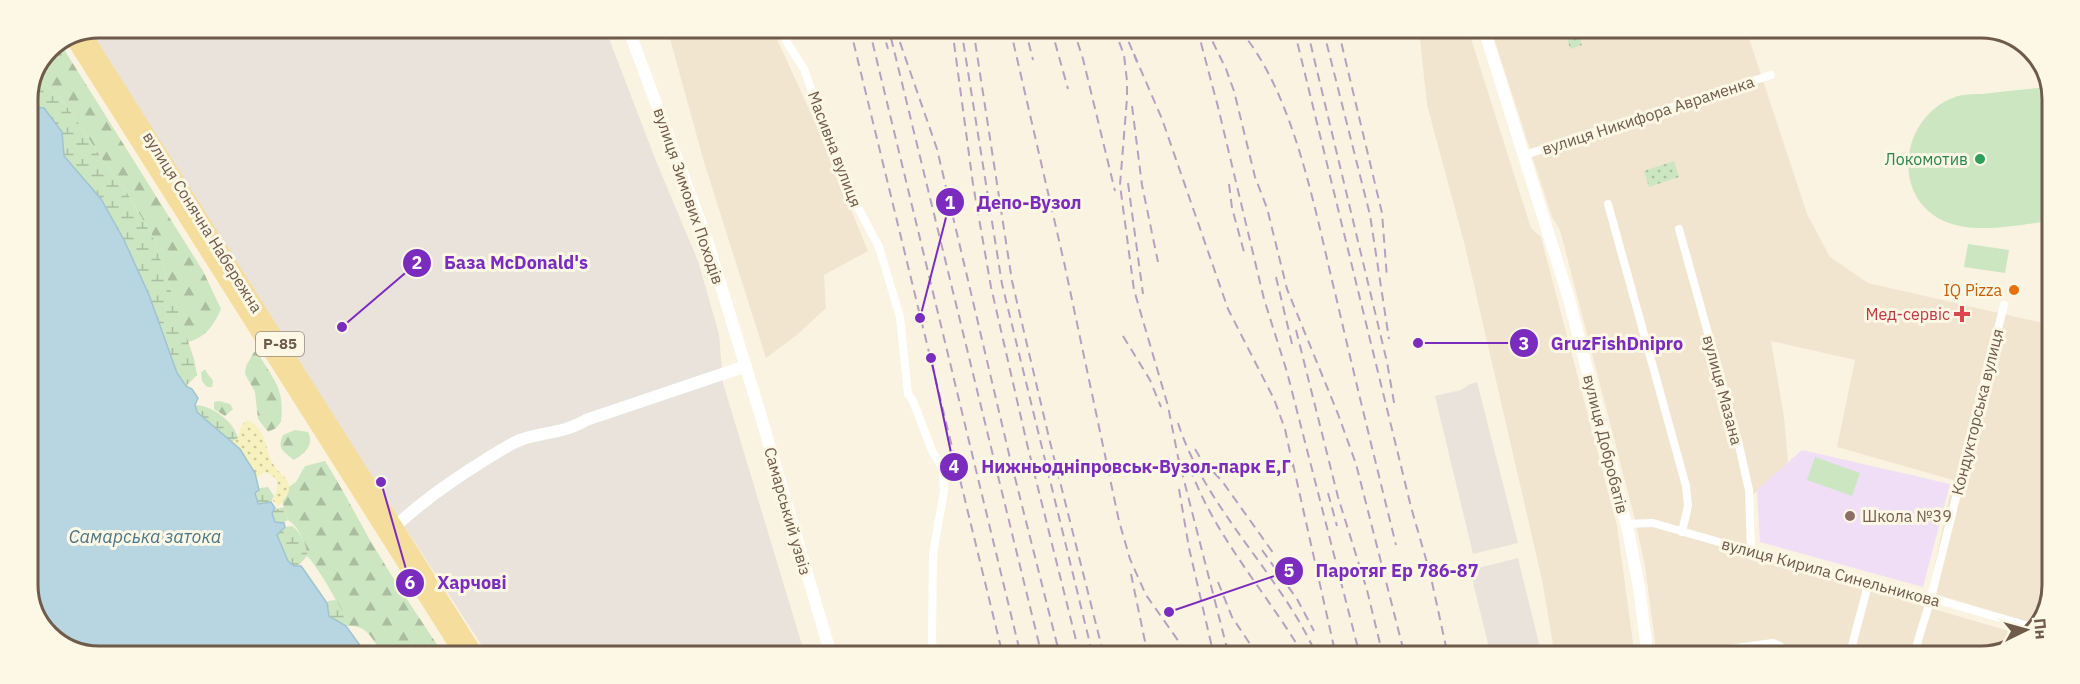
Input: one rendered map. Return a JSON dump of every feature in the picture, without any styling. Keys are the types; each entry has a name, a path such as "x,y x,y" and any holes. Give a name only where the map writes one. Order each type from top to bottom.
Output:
{"main road":[{"name":"вулиця Сонячна Набережна","path":"88,39 471,646"},
{"name":"вулиця Сонячна Набережна","path":"75,42 456,646"}],"street":[{"name":"вулиця Зимових Походів","path":"631,37 693,199 746,366"},
{"name":"Масивна вулиця","path":"785,37 804,69 845,183 879,247 900,317 908,394 943,473 944,491 933,554 933,646"},
{"name":"вулиця Добробатів","path":"1487,37 1569,299 1626,524 1639,588 1647,646"},
{"name":"вулиця Никифора Авраменка","path":"1525,156 1771,75"},
{"path":"1608,204 1686,486 1688,506 1682,532"},
{"name":"вулиця Мазана","path":"1679,229 1749,490 1751,553"},
{"name":"Кондукторська вулиця","path":"1916,646 1931,598 2004,305"},
{"path":"396,526 442,487 511,444 529,437 568,429 586,420 746,366"},
{"name":"Самарський узвіз","path":"746,366 828,646"},
{"name":"вулиця Кирила Синельникова","path":"1626,524 1653,523 1868,585 1931,598 2028,625"},
{"path":"1852,646 1868,585"},
{"path":"2010,640 2015,622"},
{"path":"1750,646 1773,643 1780,646"}],"shaded area":[{"path":"608,37 656,161 698,261 719,334 723,383 802,646 482,646 94,38"},
{"path":"669,37 776,37 814,120 868,251 824,275 826,308 798,334 766,358 704,162"},
{"path":"1420,37 1471,37 1531,228 1541,237 1617,526 1633,646 1553,646 1542,580 1465,246 1427,105"},
{"path":"1494,37 1749,37 1807,214 1830,257 1868,283 2042,323 2042,594 2036,613 2029,623 1929,592 1953,480 1837,447 1855,360 1771,341 1784,417 1788,461 1782,470 1746,501 1750,555 2019,634 2001,643 1982,646 1656,646 1645,566 1634,516 1560,230 1552,217"},
{"path":"1477,382 1518,543 1473,554 1435,396 1461,390"},
{"name":"Школа №39","path":"1802,450 1950,484 1923,587 1760,542 1757,490"},
{"path":"1518,558 1540,646 1489,646 1470,570"}],"green space":[{"path":"1567,37 1580,37 1582,45 1570,49"},
{"path":"64,49 203,271 221,309 208,330 194,340 188,342 153,237 123,186 105,164 82,128 62,100 43,82 42,75 48,65 55,55"},
{"path":"41,78 62,100 105,164 123,186 153,237 194,359 197,375 186,386 177,373 149,295 124,240 101,199 64,156 62,132 44,108 37,107"},
{"name":"Локомотив","path":"2041,88 2042,222 1986,228 1961,226 1949,223 1930,212 1917,197 1910,179 1908,159 1913,140 1922,122 1936,107 1955,97"},
{"path":"1674,161 1679,177 1649,187 1644,171"},
{"path":"1968,244 2009,250 2005,273 1964,267"},
{"path":"254,352 258,353 273,377 281,400 281,422 268,432 258,419 255,392 245,374 246,366"},
{"path":"205,370 213,381 212,387 207,387 202,381 201,372"},
{"path":"214,402 230,404 233,409 225,416 214,409"},
{"path":"195,405 215,411 232,426 238,438 232,442 197,412"},
{"path":"295,430 308,432 310,441 305,452 294,460 284,452 281,444 283,435"},
{"path":"1815,457 1860,473 1852,496 1807,480"},
{"path":"325,461 371,542 438,646 378,646 365,630 346,626 342,612 330,590 307,556 301,536 288,520 282,501 286,489 296,482 305,466"},
{"path":"268,487 274,496 271,502 258,504 255,493 260,488"},
{"path":"284,507 288,520 281,524 275,522 273,510"},
{"path":"292,526 303,539 307,556 299,565 294,566 288,561 277,535 285,527"},
{"path":"336,600 344,613 346,626 329,616 327,603"}],"sand":[{"path":"247,420 259,429 275,467 289,483 288,495 278,506 273,501 277,484 274,478 265,472 255,479 246,459 232,442 238,438 241,426"}],"water":[{"name":"Самарська затока","path":"37,107 44,108 62,132 64,156 101,199 124,240 149,295 177,373 198,398 195,405 197,412 240,449 255,473 259,490 255,493 258,504 271,502 275,508 272,513 275,522 284,523 285,527 277,535 288,561 294,566 301,566 327,603 329,616 346,626 360,646 90,646 75,642 65,636 53,626 46,616 38,590"}],"railway":[{"path":"852,37 1001,646"},
{"path":"871,37 1019,646"},
{"path":"885,37 888,49"},
{"path":"898,37 937,149 1009,454 1057,646"},
{"path":"953,37 973,184 991,287 1078,646"},
{"path":"962,37 1002,284 1091,646"},
{"path":"974,37 1012,281 1101,646"},
{"path":"1012,37 1064,262 1119,521 1130,559 1146,595 1182,646"},
{"path":"1027,37 1033,60"},
{"path":"1054,37 1068,89"},
{"path":"1076,37 1115,191"},
{"path":"1117,37 1124,55 1127,81 1120,185 1134,290 1168,406 1178,457 1226,646"},
{"path":"1127,37 1137,62"},
{"path":"1199,37 1264,299 1287,372 1357,646"},
{"path":"1210,37 1234,91 1255,177 1267,208 1287,289 1356,464 1402,646"},
{"path":"1245,37 1259,56 1275,88 1302,158 1396,545"},
{"path":"1296,37 1411,507 1430,573 1446,646"},
{"path":"1309,37 1387,362 1395,408"},
{"path":"1325,37 1370,215 1389,339"},
{"path":"1340,37 1382,213 1387,278"},
{"path":"891,38 1040,646"},
{"path":"1134,54 1162,119 1228,309 1274,399 1285,429 1294,471"},
{"path":"1132,106 1142,185 1158,262"},
{"path":"1128,183 1143,294"},
{"path":"1229,184 1232,208 1244,252"},
{"path":"1276,277 1292,344"},
{"path":"1296,330 1338,497 1367,590 1381,646"},
{"path":"1123,336 1150,380 1161,407"},
{"path":"1178,423 1190,455 1206,484 1284,597 1312,646"},
{"path":"1195,449 1201,459 1222,481 1274,554"},
{"path":"1293,464 1334,646"},
{"path":"1190,468 1213,518 1298,646"},
{"path":"1179,489 1189,548 1212,646"},
{"path":"1328,493 1337,526"},
{"path":"1262,550 1297,599 1314,631"},
{"path":"1131,574 1146,646"},
{"path":"1218,582 1232,617 1251,646"}],"place":[{"name":"Локомотив","path":"1980,159"},
{"name":"IQ Pizza","path":"2014,290"},
{"name":"Мед-сервіс","path":"1962,314"},
{"name":"Депо-Вузол","path":"920,318"},
{"name":"База McDonald's","path":"342,327"},
{"name":"GruzFishDnipro","path":"1418,343"},
{"name":"Нижньодніпровськ-Вузол-парк Е,Г","path":"931,358"},
{"name":"Харчові","path":"381,482"},
{"name":"Школа №39","path":"1850,516"},
{"name":"Паротяг Ер 786-87","path":"1169,612"}]}
